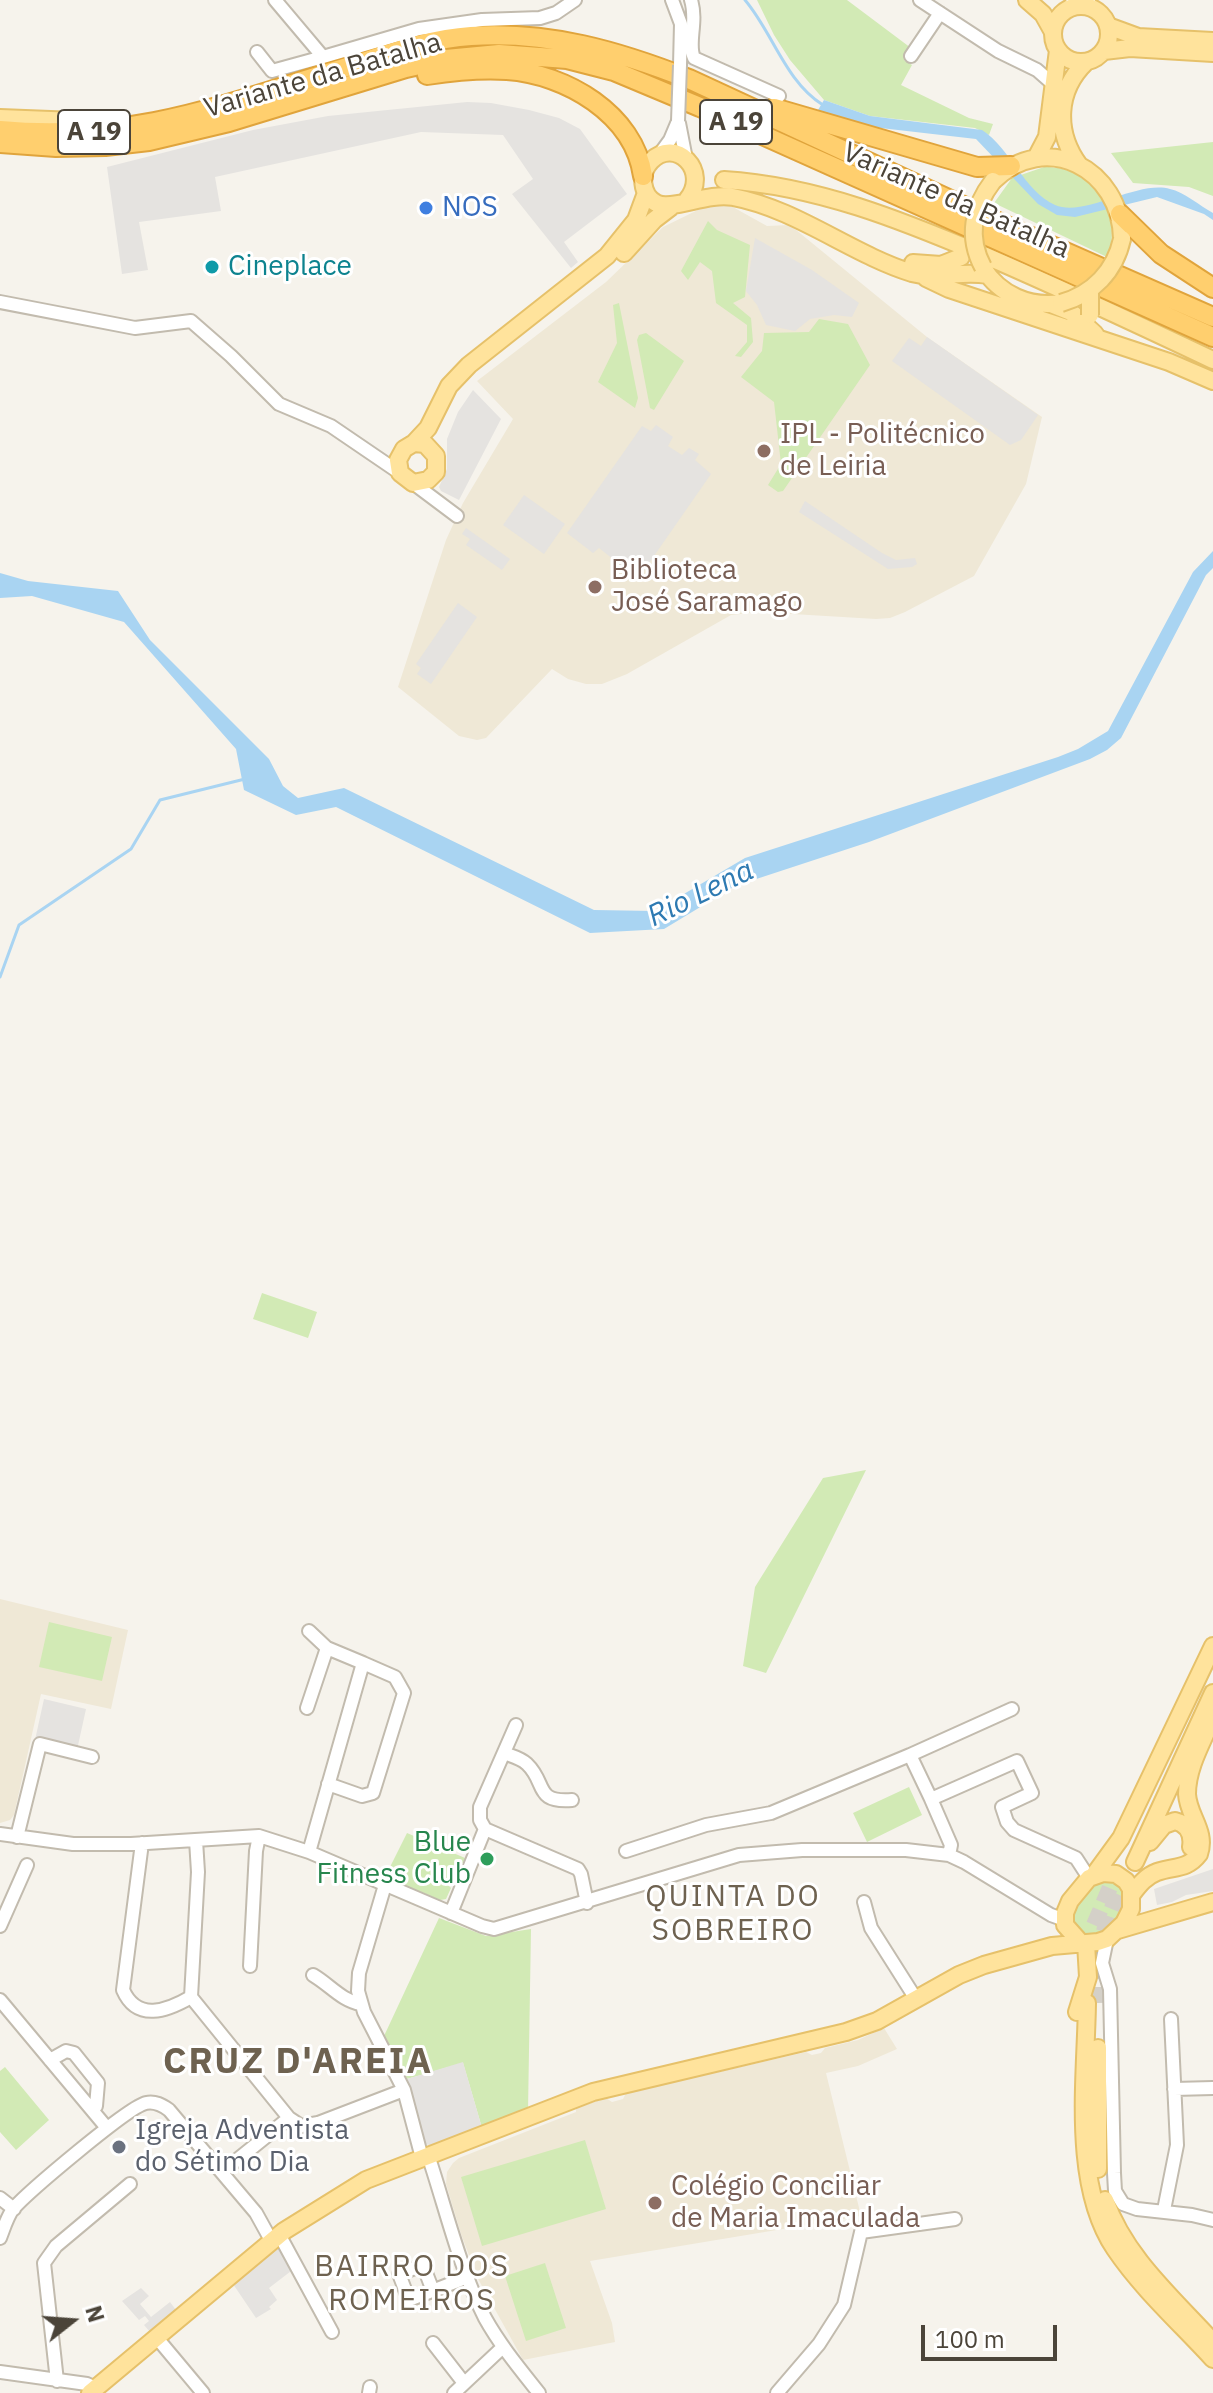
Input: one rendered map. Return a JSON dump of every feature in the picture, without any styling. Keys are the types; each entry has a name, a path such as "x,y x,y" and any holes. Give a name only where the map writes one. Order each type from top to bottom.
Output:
{"highway":[{"name":"Variante da Batalha","path":"0,130 87,133 144,126 187,116 412,47 455,38 493,35 551,38 637,59 1213,317"},
{"name":"Variante da Batalha","path":"0,143 56,147 149,141 256,114 406,68 454,58 513,54 587,63 630,77 714,113 1213,337"},
{"path":"256,114 289,110 444,72 474,69 522,72 573,89 613,118 635,145 645,185"},
{"path":"736,101 767,106 977,167 1011,166"},
{"path":"0,153 39,152 56,147"},
{"path":"1120,214 1161,254 1213,288"}],"main road":[{"path":"1027,0 1043,14 1053,32 1056,57 1047,137 1036,158"},
{"path":"1043,14 1090,4 1108,26 1109,36 1104,51 1086,62 1067,85 1063,106 1064,138 1079,165"},
{"path":"1053,32 1068,7"},
{"path":"1108,26 1138,37 1213,41"},
{"path":"1104,51 1130,48 1213,53"},
{"path":"1056,57 1086,62"},
{"path":"0,118 88,123 187,116"},
{"path":"973,244 961,257 948,263 932,265 901,259 782,203 690,165 673,154 659,155 646,167 636,220 613,250 454,379 428,428 400,453 398,460 407,478 424,483 432,477 437,467 434,451 450,403 462,384 610,267 654,220 671,207 687,200 727,196 757,203 949,289 1169,362 1213,381"},
{"path":"1036,158 1064,159 1079,165 1102,183 1120,214 1122,239 1110,268 1090,290 1056,304 1039,304 1015,297 999,287 985,271 973,244 975,215 981,198 993,181 1011,166 1036,158"},
{"path":"687,200 695,187 690,165"},
{"path":"724,180 782,187 890,216 1088,300 1213,360"},
{"path":"645,185 656,203 671,207"},
{"path":"921,275 985,271"},
{"path":"1090,290 1090,315 1104,330 1213,373"},
{"path":"1056,304 1071,312 1106,341"},
{"path":"414,443 425,444 434,451"},
{"path":"1052,1946 1066,1924 1070,1901 1121,1838 1213,1646"},
{"path":"1159,1916 1132,1897 1123,1867 1213,1661"},
{"path":"1092,1876 1123,1867 1213,1693"},
{"path":"1112,1934 1128,1916 1132,1897 1148,1877 1157,1872 1181,1868 1199,1854 1201,1839 1188,1801 1188,1784 1191,1768 1213,1717"},
{"path":"93,2390 279,2236 366,2180 602,2089 862,2027 973,1969 1052,1946 1084,1943 1159,1916 1213,1902"},
{"path":"1066,1924 1084,1943 1088,1977 1076,2021 1076,2142 1079,2177 1084,2192 1095,2206 1116,2250 1213,2359"},
{"path":"1095,2206 1086,2158 1093,2003 1097,2161 1103,2196 1118,2231 1133,2255 1213,2342"}],"street":[{"path":"275,0 323,57"},
{"path":"672,0 681,24 676,140 690,165"},
{"path":"691,0 695,20 691,51 694,58 779,96"},
{"path":"920,0 998,51 1037,70 1053,84"},
{"path":"257,52 272,71 430,27 482,20 540,18 571,2"},
{"path":"911,56 940,13"},
{"path":"1037,70 1056,57"},
{"path":"659,155 676,140"},
{"path":"0,302 135,328 191,321 279,404 331,426 457,516"},
{"path":"379,458 400,453"},
{"path":"432,477 434,500"},
{"path":"309,1631 327,1648 395,1677 404,1693 373,1793 362,1796 328,1784"},
{"path":"307,1708 327,1648"},
{"path":"309,1852 363,1663"},
{"path":"626,1851 706,1825 771,1813 1012,1709"},
{"path":"516,1725 480,1807 480,1820 485,1829 578,1869 587,1903"},
{"path":"17,1837 40,1744 92,1757"},
{"path":"504,1753 526,1762 550,1799 572,1800"},
{"path":"910,1755 951,1845 949,1855"},
{"path":"931,1799 1017,1761 1032,1793 1002,1807 1007,1822 1023,1835 1076,1858 1092,1876"},
{"path":"451,1913 485,1829"},
{"path":"0,1834 64,1843 142,1843 259,1836 309,1852 494,1929 751,1853 906,1850 949,1855 1066,1924"},
{"path":"250,1966 259,1836"},
{"path":"196,1840 198,1872 191,1997 289,2118 301,2126 308,2126 404,2090"},
{"path":"142,1843 123,1990 134,2006 147,2012 191,1997"},
{"path":"0,1926 27,1865"},
{"path":"385,1885 359,1973 361,2004 404,2090 468,2277 485,2317 503,2347 539,2393"},
{"path":"1039,1907 1070,1901"},
{"path":"864,1902 871,1928 916,1999"},
{"path":"1112,1934 1102,1963 1110,1989 1115,2191 1123,2204 1137,2209 1164,2210 1213,2220"},
{"path":"313,1975 348,2002 361,2004"},
{"path":"1088,1977 1100,1988 1110,1989"},
{"path":"0,2000 107,2128"},
{"path":"1164,2210 1177,2145 1171,2019"},
{"path":"50,2060 66,2051 74,2053 98,2083 96,2106 92,2110"},
{"path":"1174,2089 1213,2088"},
{"path":"0,2238 14,2209 107,2128 141,2104 159,2104 169,2110 279,2236 332,2332"},
{"path":"222,2172 289,2118"},
{"path":"57,2381 44,2263 56,2246 130,2184"},
{"path":"0,2198 14,2209"},
{"path":"777,2393 819,2344 844,2305 861,2232 955,2219"},
{"path":"433,2291 468,2277"},
{"path":"157,2338 203,2393"},
{"path":"433,2343 464,2383"},
{"path":"454,2393 503,2347"},
{"path":"0,2372 87,2384 93,2390"}],"shaded area":[{"path":"467,102 529,110 559,118 580,129 627,194 564,242 578,262 571,268 512,194 533,179 503,135 421,132 215,177 221,211 139,222 148,270 122,274 107,167 253,130 328,116"},
{"name":"IPL - Politécnico de Leiria","path":"731,206 767,226 790,225 927,337 1042,417 1026,484 974,576 905,612 876,619 759,612 731,615 627,674 602,684 568,679 552,669 486,738 477,740 459,736 398,687 446,540 463,503 513,419 477,381 606,282 663,227 704,207"},
{"path":"755,238 812,270 859,303 852,317 834,315 810,319 795,331 766,325 746,291"},
{"path":"927,337 1038,415 1021,440 1010,445 892,361 909,338 921,346"},
{"path":"473,390 501,419 459,500 439,487 447,469 447,439 458,412"},
{"path":"656,425 673,437 668,446 682,455 689,448 699,454 695,460 711,474 638,579 599,548 593,553 567,533 642,426 651,431"},
{"path":"524,495 565,524 544,554 503,525"},
{"path":"805,501 882,553 896,560 915,558 917,564 888,569 799,512"},
{"path":"466,528 510,559 502,570 466,545 470,539 462,534"},
{"path":"458,603 477,617 431,684 417,674 421,668 416,664"},
{"path":"0,1599 128,1630 111,1709 41,1694 14,1815 0,1823"},
{"path":"44,1699 86,1709 77,1750 35,1740"},
{"path":"1213,1869 1213,1891 1186,1895 1157,1905 1154,1889"},
{"name":"Colégio Conciliar de Maria Imaculada","path":"884,2028 897,2049 858,2066 826,2073 861,2216 590,2261 612,2323 615,2342 523,2360 477,2277 461,2234 446,2184 447,2172 453,2163 576,2112 576,2108 606,2098 612,2102 623,2099 626,2093 806,2052 812,2055 821,2053 825,2048 858,2040"},
{"path":"463,2062 482,2128 433,2146 425,2144 407,2079"},
{"path":"279,2246 295,2268 269,2288 277,2300 269,2307 271,2309 256,2318 233,2284"},
{"path":"141,2288 149,2296 140,2304 151,2317 170,2302 176,2310 150,2332 144,2325 149,2321 145,2316 139,2320 122,2301"}],"green space":[{"path":"757,0 847,0 911,48 904,60 912,65 901,85 969,118 993,124 989,135 975,128 870,116 824,100 790,60"},
{"path":"1213,142 1213,196 1189,187 1133,183 1111,153"},
{"path":"1044,167 1078,174 1101,194 1111,224 1109,258 994,203 1012,178"},
{"path":"708,221 717,230 750,245 745,297 733,303 751,318 753,342 741,357 735,356 747,342 747,325 716,303 712,271 700,262 688,280 681,271"},
{"path":"619,303 638,398 635,408 598,382 617,343 613,305"},
{"path":"819,319 848,324 870,365 783,491 778,492 768,485 781,464 774,402 741,377 762,351 764,333 809,332"},
{"path":"646,333 684,361 654,410 650,408 637,340 639,335"},
{"path":"262,1293 317,1312 308,1338 253,1319"},
{"path":"866,1470 766,1673 743,1666 755,1587 823,1478"},
{"path":"49,1622 112,1637 102,1681 39,1667"},
{"path":"909,1787 922,1815 867,1842 853,1813"},
{"path":"407,1833 465,1858 463,1863 455,1864 447,1884 451,1888 446,1899 440,1900 400,1883 403,1873 390,1867"},
{"path":"1102,1880 1118,1884 1126,1900 1118,1919 1098,1936 1082,1935 1071,1920 1072,1914 1082,1897"},
{"path":"439,1918 486,1936 531,1929 528,2111 482,2128 463,2063 407,2079 384,2036"},
{"path":"5,2067 49,2120 16,2150 0,2132 0,2071"},
{"path":"585,2140 606,2209 482,2246 461,2177"},
{"path":"545,2263 566,2328 526,2341 505,2276"}],"water":[{"path":"824,100 870,116 982,130 1035,190 1055,205 1081,207 1142,190 1170,189 1213,213 1213,220 1157,197 1075,217 1057,215 1038,204 976,139 872,127 818,110"},
{"name":"Rio Lena","path":"1213,551 1213,568 1206,575 1121,738 1107,750 869,842 735,886 664,929 590,933 336,807 296,815 244,790 236,749 124,622 32,596 0,598 0,573 28,581 118,591 150,640 269,759 283,786 298,798 344,788 594,910 655,911 745,858 1058,757 1108,731 1193,572"}],"waterway":[{"path":"745,0 789,70 823,105"},
{"path":"0,977 19,925 131,849 160,800 245,779"}],"tunnel":[{"path":"1098,2003 1104,1930 1135,1862"},
{"path":"1094,1925 1120,1864"}],"place":[{"name":"NOS","path":"426,208"},
{"name":"Cineplace","path":"212,267"},
{"name":"IPL - Politécnico de Leiria","path":"764,451"},
{"name":"Biblioteca José Saramago","path":"595,587"},
{"name":"Blue Fitness Club","path":"487,1859"},
{"name":"Igreja Adventista do Sétimo Dia","path":"119,2147"},
{"name":"Colégio Conciliar de Maria Imaculada","path":"655,2203"}],"district":[{"name":"QUINTA DO SOBREIRO","path":"733,1914"},
{"name":"CRUZ D'AREIA","path":"298,2063"},
{"name":"BAIRRO DOS ROMEIROS","path":"412,2284"}]}
